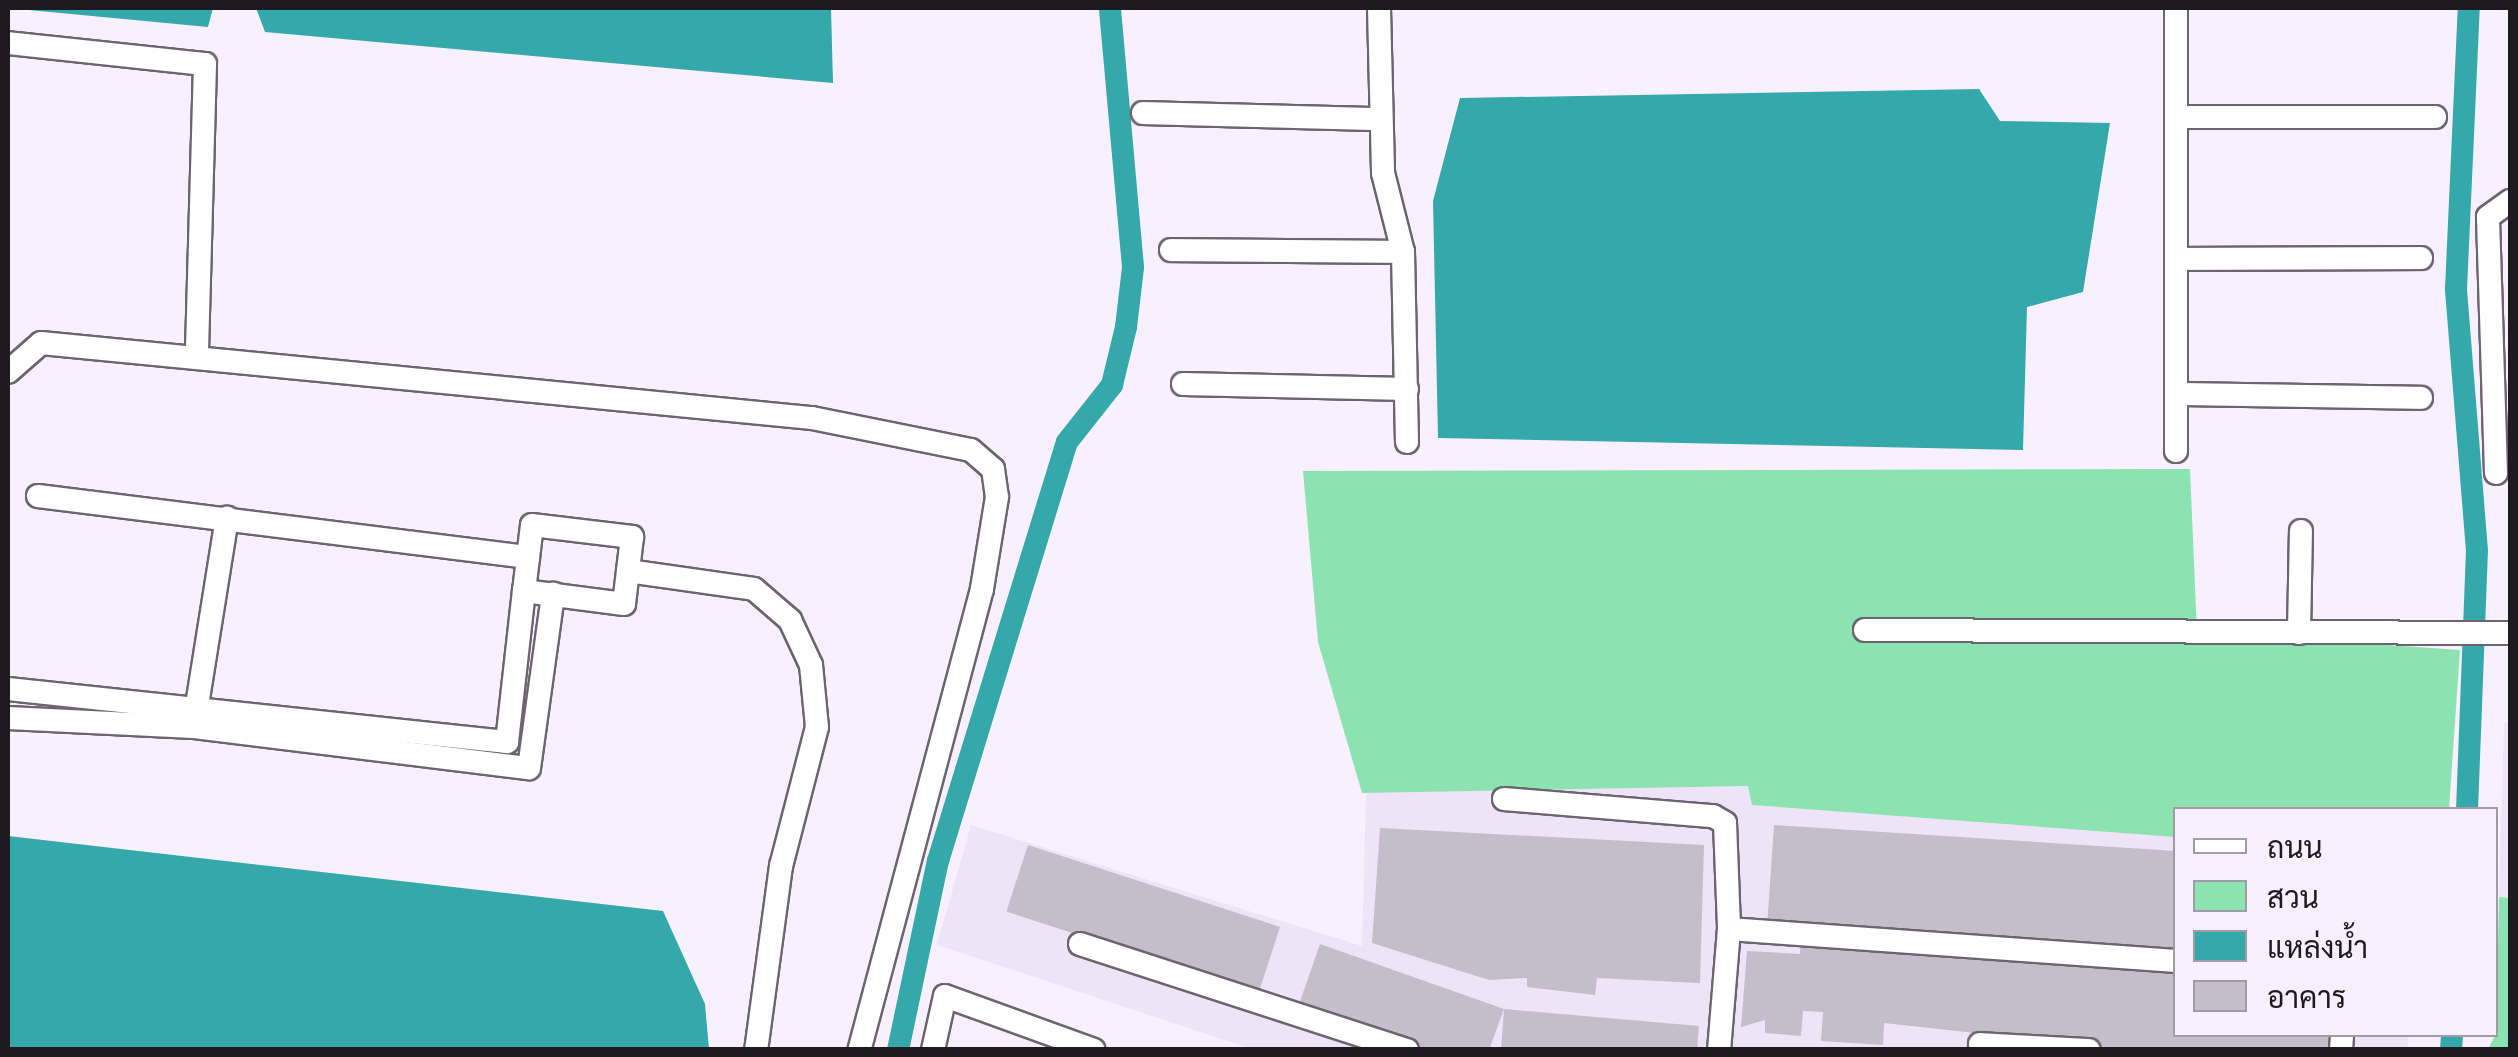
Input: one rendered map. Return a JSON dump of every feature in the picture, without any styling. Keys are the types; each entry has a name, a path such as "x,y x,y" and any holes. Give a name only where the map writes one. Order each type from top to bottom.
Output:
{"street":[{"path":"1380,8 1380,119 1403,252 1407,442"},
{"path":"2176,8 2176,451"},
{"path":"8,43 205,64 197,358"},
{"path":"1143,113 1380,119"},
{"path":"2176,117 2435,117"},
{"path":"2496,473 2488,217 2510,201"},
{"path":"1172,250 1403,252"},
{"path":"2178,259 2420,258"},
{"path":"8,372 41,343 812,418 971,450 993,469 996,497 982,589 860,1050"},
{"path":"1183,384 1407,388"},
{"path":"2177,394 2421,398"},
{"path":"38,496 528,557"},
{"path":"195,718 227,518"},
{"path":"490,752 506,742 528,557 532,526 632,538 624,604 524,591"},
{"path":"2299,633 2301,531"},
{"path":"628,571 754,589 790,620 811,664 817,727 780,866 756,1050"},
{"path":"8,689 195,718 490,752 529,768 553,594"},
{"path":"1865,630 2510,633"},
{"path":"8,718 195,718"},
{"path":"1504,799 1713,816 1726,823 1730,841 1729,929 1719,1050"},
{"path":"1729,929 2173,961"},
{"path":"1080,944 1407,1050"},
{"path":"933,1050 945,996 1094,1050"},
{"path":"1980,1044 2089,1050"}],"shaded area":[{"path":"2504,722 2510,723 2510,898 2499,897"},
{"path":"1748,786 1753,805 2173,837 2173,1037 2408,1037 2408,1049 1252,1049 937,945 971,825 1362,946 1366,792"}],"green space":[{"path":"2190,469 2197,632 2460,650 2449,807 2173,807 2173,837 1752,805 1748,786 1362,793 1318,642 1303,471"},
{"path":"2499,897 2510,898 2510,1049 2488,1049 2498,1037"}],"water":[{"path":"8,8 213,8 208,27"},
{"path":"256,8 831,8 833,83 265,32"},
{"path":"1979,89 2000,121 2110,123 2083,292 2027,307 2023,450 1438,438 1433,201 1460,98"},
{"path":"8,836 663,911 705,1004 709,1049 8,1049"}],"building":[{"path":"1774,825 2173,851 2173,1037 2331,1037 2330,1050 2129,1050 1884,1023 1883,1045 1821,1041 1823,1012 1803,1011 1801,1036 1765,1033 1765,1020 1741,1027 1747,951 1800,954 1801,929 1767,927"},
{"path":"1380,828 1704,845 1700,983 1597,978 1595,995 1527,987 1527,978 1489,980 1372,943"},
{"path":"1028,845 1280,927 1258,993 1006,912"},
{"path":"1320,944 1504,1009 1489,1050 1419,1050 1298,1007"},
{"path":"1504,1009 1699,1026 1697,1050 1501,1050"}],"waterway":[{"path":"898,1050 938,861 1067,442 1112,385 1126,327 1133,267 1110,8"},
{"path":"2467,807 2477,551 2456,289 2469,8"},
{"path":"2451,1050 2452,1037"}]}
